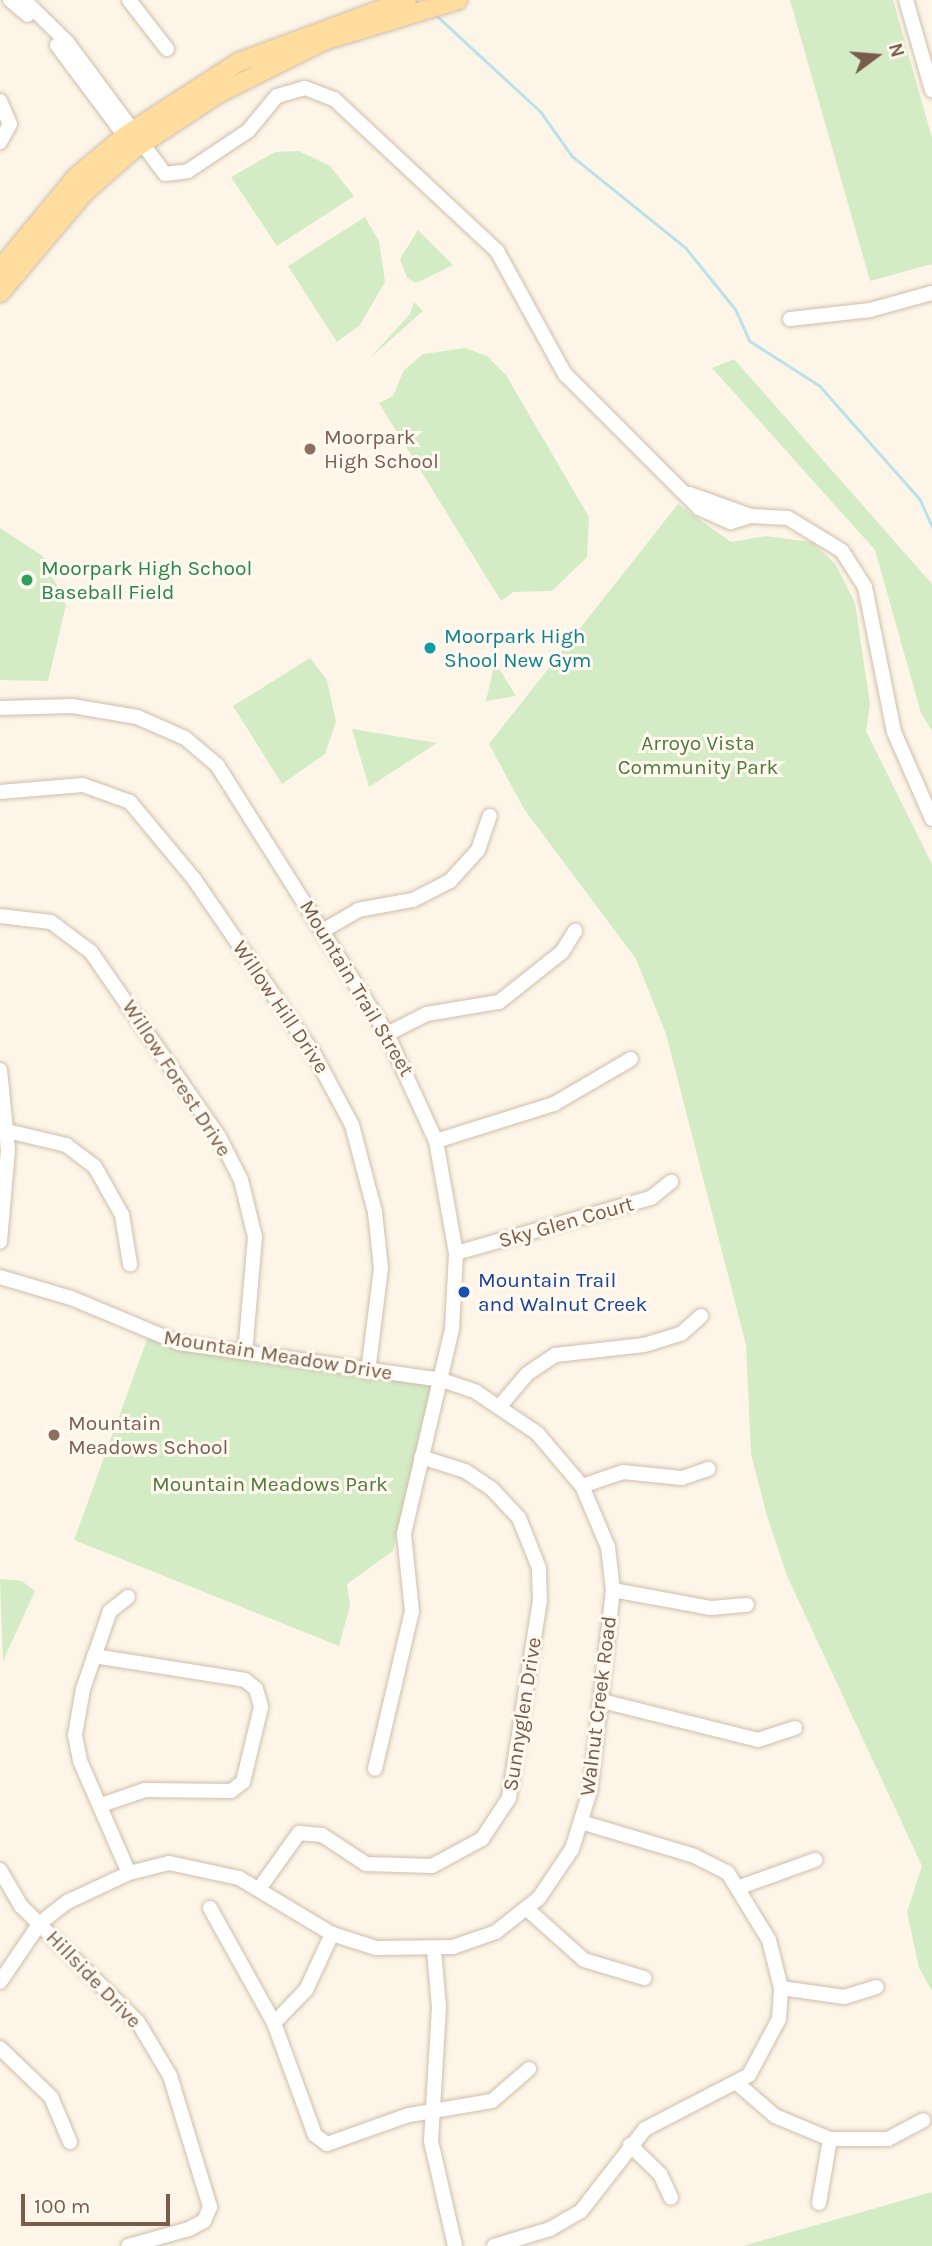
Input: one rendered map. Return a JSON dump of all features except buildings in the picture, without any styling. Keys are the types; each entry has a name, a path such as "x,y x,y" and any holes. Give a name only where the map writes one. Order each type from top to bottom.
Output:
{"main road":[{"path":"0,293 62,215 137,142 239,62 319,35 407,0"},
{"path":"319,35 458,0"},
{"path":"0,269 76,177 137,142"}],"street":[{"path":"10,0 52,38 165,174 176,176 247,131 277,96 305,88 334,99 486,238 565,374 709,514 731,522 751,516 809,526 856,570 871,608 894,732 932,819"},
{"path":"24,0 59,33 137,142"},
{"path":"128,0 167,49"},
{"path":"906,0 929,71 932,90"},
{"path":"0,101 10,124 0,142"},
{"path":"790,319 870,310 932,293"},
{"name":"Mountain Trail Street","path":"0,708 113,712 185,738 229,780 387,1034 436,1141 456,1252 453,1329 404,1534 412,1611 375,1769"},
{"name":"Willow Hill Drive","path":"0,792 83,785 130,802 194,879 315,1056 352,1125 375,1212 381,1268 368,1371"},
{"path":"324,930 347,915 413,900 450,881 478,850 491,816"},
{"name":"Willow Forest Drive","path":"0,916 51,922 91,952 219,1137 244,1188 255,1237 245,1353"},
{"path":"387,1034 427,1014 499,1002 562,952 575,931"},
{"path":"436,1141 554,1104 631,1059"},
{"path":"0,1070 7,1131 0,1242"},
{"path":"7,1131 66,1145 95,1167 122,1215 130,1264"},
{"name":"Sky Glen Court","path":"456,1252 651,1198 671,1182"},
{"name":"Mountain Meadow Drive","path":"0,1277 71,1298 149,1334 245,1353 442,1380"},
{"path":"500,1406 527,1374 555,1355 644,1345 681,1334 701,1317"},
{"name":"Walnut Creek Road","path":"0,1982 40,1923 82,1893 129,1872 189,1864 259,1889 332,1934 376,1948 434,1950 486,1938 527,1909 562,1871 581,1822 602,1701 612,1590 608,1547 582,1486 537,1433 500,1406 442,1380"},
{"name":"Sunnyglen Drive","path":"259,1889 299,1833 322,1835 366,1864 418,1868 451,1859 482,1839 509,1798 540,1601 539,1568 519,1518 492,1489 466,1471 421,1457"},
{"path":"582,1486 623,1472 682,1478 709,1469"},
{"path":"612,1590 711,1608 747,1605"},
{"path":"128,1597 110,1611 94,1656 75,1735 129,1872"},
{"path":"94,1656 140,1668 216,1674 256,1689 261,1707 238,1786 227,1792 145,1790 101,1805"},
{"path":"602,1701 758,1740 795,1728"},
{"path":"494,2246 567,2222 600,2193 630,2145 660,2118 738,2084 774,2037 781,1989 769,1940 740,1887 695,1856 581,1822"},
{"path":"740,1887 815,1860"},
{"name":"Hillside Drive","path":"0,1870 9,1891 153,2043 170,2076 210,2203 207,2217 189,2229 128,2246"},
{"path":"210,1908 274,2023 312,2129 331,2144 431,2112 492,2101 529,2069"},
{"path":"527,1909 584,1960 624,1977 645,1978"},
{"path":"274,2023 306,1990 332,1934"},
{"path":"434,1950 439,2007 431,2112 436,2183 455,2246"},
{"path":"781,1989 844,1997 876,1987"},
{"path":"0,2048 51,2097 70,2143"},
{"path":"738,2084 775,2116 830,2139 888,2140 923,2120"},
{"path":"818,2203 830,2139"},
{"path":"630,2145 660,2174 671,2198"}],"green space":[{"path":"790,0 893,0 932,138 932,264 870,281"},
{"path":"299,151 330,166 354,196 277,246 231,177 275,152"},
{"path":"365,217 379,241 385,282 360,325 337,342 288,266"},
{"path":"418,230 453,265 416,283 407,278 400,259"},
{"path":"414,302 423,311 370,358 410,314"},
{"path":"465,348 487,356 506,375 589,517 587,557 552,591 513,592 501,601 379,403 393,396 404,370 423,354"},
{"path":"734,359 932,584 932,731 921,713 875,550 712,368"},
{"name":"Arroyo Vista Community Park","path":"678,504 731,542 765,536 812,542 836,565 855,603 870,704 866,731 932,864 932,1991 919,1968 907,1912 922,1866 787,1576 767,1516 751,1454 746,1345 666,1034 636,959 524,809 489,744"},
{"name":"Moorpark High School Baseball Field","path":"0,528 43,556 66,605 48,681 0,680"},
{"path":"310,658 327,680 336,722 325,754 282,784 233,706"},
{"path":"495,662 516,696 486,701"},
{"path":"352,729 437,743 369,787"},
{"name":"Mountain Meadows Park","path":"149,1334 434,1379 393,1551 347,1584 350,1606 339,1646 74,1540"},
{"path":"0,1579 22,1581 35,1591 3,1661"},
{"path":"932,2192 932,2246 743,2246"}],"waterway":[{"path":"436,15 541,112 572,156 686,248 736,310 750,341 820,386 920,499 932,526"}],"place":[{"name":"Moorpark High School","path":"310,449"},
{"name":"Moorpark High School Baseball Field","path":"27,580"},
{"name":"Moorpark High Shool New Gym","path":"430,648"},
{"name":"Mountain Trail and Walnut Creek","path":"464,1292"},
{"name":"Mountain Meadows School","path":"54,1435"}]}
